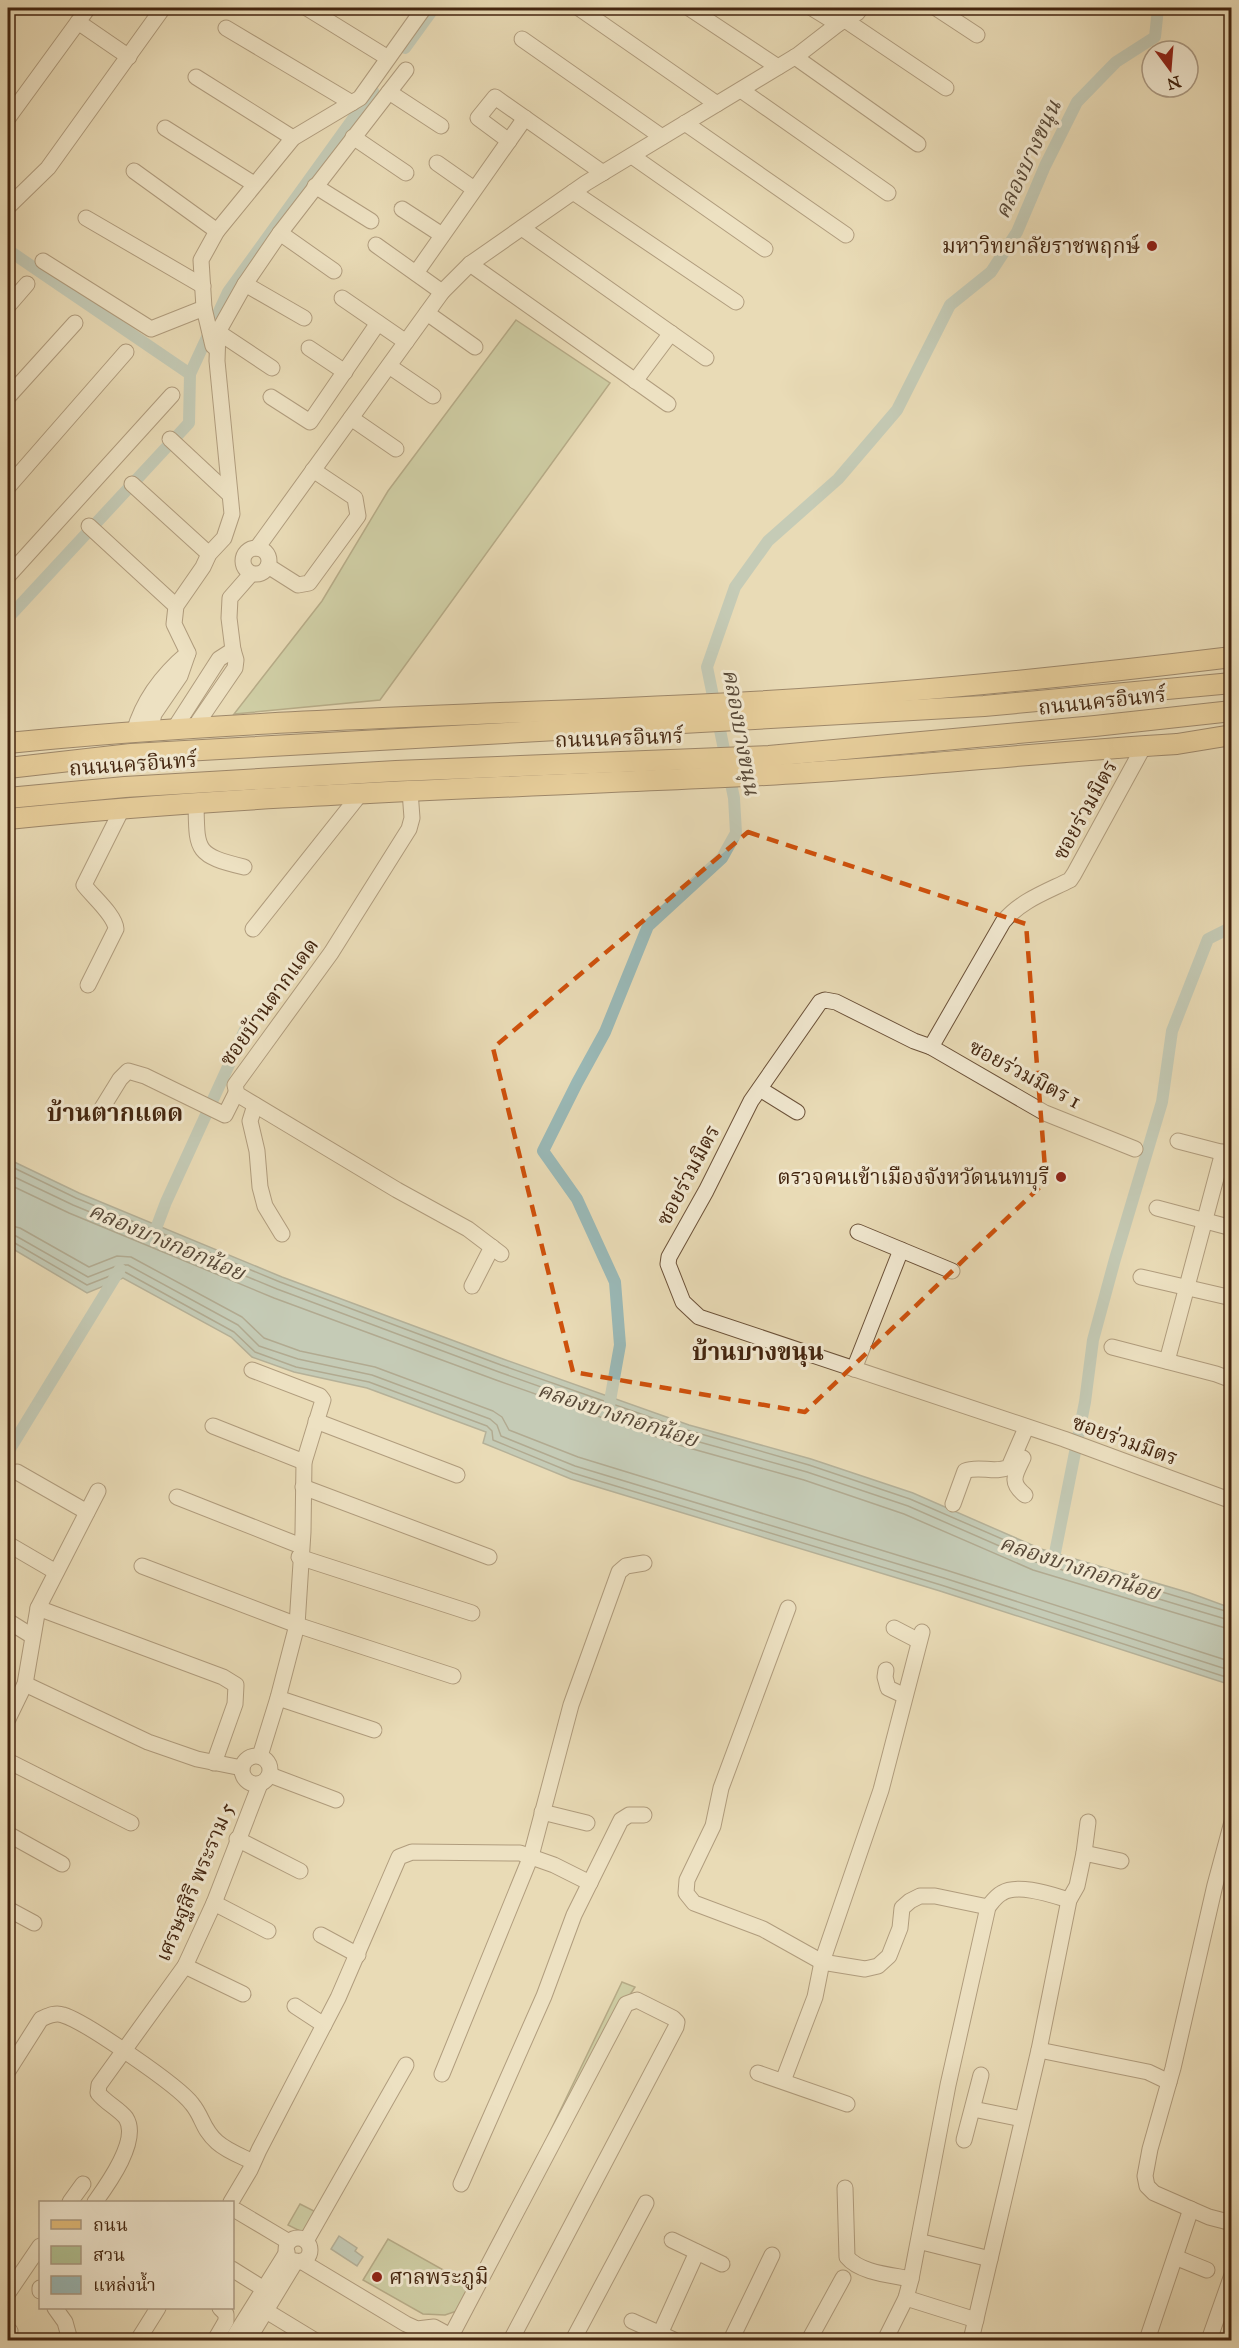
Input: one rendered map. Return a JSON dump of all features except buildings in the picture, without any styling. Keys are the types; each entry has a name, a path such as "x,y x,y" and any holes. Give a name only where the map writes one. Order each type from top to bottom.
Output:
{"main road":[{"name":"ถนนนครอินทร์","path":"8,768 131,754 729,712 1232,657"},
{"name":"ถนนนครอินทร์","path":"729,712 984,706 1232,683"},
{"name":"ถนนนครอินทร์","path":"744,766 1232,711"},
{"name":"ถนนนครอินทร์","path":"8,743 142,731 412,716 705,714"},
{"name":"ถนนนครอินทร์","path":"8,798 125,787 396,771 744,766 1177,744 1232,735"},
{"path":"8,753 28,747 34,740"},
{"name":"ถนนนครอินทร์","path":"8,819 123,807 410,791 719,767"}],"street":[{"path":"8,118 88,8"},
{"path":"8,207 48,168 163,8"},
{"path":"307,8 388,58"},
{"path":"217,361 204,308 201,260 217,231 293,138 360,98 421,8"},
{"path":"579,8 717,104"},
{"path":"689,8 778,67"},
{"path":"812,8 841,22 946,88"},
{"path":"257,548 442,292 470,264 573,192 795,57 861,8"},
{"path":"936,8 977,35"},
{"path":"78,22 129,57"},
{"path":"226,28 352,103"},
{"path":"522,39 662,137"},
{"path":"795,57 918,144"},
{"path":"142,731 139,714 167,671 188,653 174,624 176,606 203,567 209,554 224,538 232,514 217,361 218,332 245,284 280,233 406,70"},
{"path":"196,77 293,138"},
{"path":"741,90 888,193"},
{"path":"389,92 441,126"},
{"path":"509,141 478,118 495,97 603,173"},
{"path":"416,273 525,118"},
{"path":"685,123 846,235"},
{"path":"165,128 254,184"},
{"path":"353,137 406,173"},
{"path":"632,156 765,249"},
{"path":"437,163 474,189"},
{"path":"134,171 217,231"},
{"path":"315,186 371,221"},
{"path":"573,192 736,302"},
{"path":"402,209 442,235"},
{"path":"86,218 203,286"},
{"path":"522,228 706,358"},
{"path":"280,233 334,271"},
{"path":"376,245 442,292"},
{"path":"44,261 152,329 204,308"},
{"path":"470,264 668,404"},
{"path":"245,284 303,318"},
{"path":"8,306 27,285"},
{"path":"342,298 406,342"},
{"path":"427,313 475,347"},
{"path":"8,398 75,323"},
{"path":"271,397 310,422 378,323"},
{"path":"218,332 272,368"},
{"path":"635,381 671,333"},
{"path":"309,348 345,372"},
{"path":"8,487 126,352"},
{"path":"389,366 434,396"},
{"path":"8,576 172,395"},
{"path":"351,418 396,449"},
{"path":"170,439 229,494"},
{"path":"268,566 298,585 309,583 358,516 355,498 313,470"},
{"path":"132,484 209,554"},
{"path":"89,526 176,606"},
{"path":"257,548 267,554 268,566 259,574 251,574 244,568 243,556 249,549 257,548"},
{"path":"194,728 235,668 236,660 229,618 230,598 251,574"},
{"path":"174,729 219,659 233,650"},
{"name":"ซอยร่วมมิตร","path":"1144,746 1070,880 1029,900 1003,922 931,1047 914,1041 836,1002 825,1000 816,1006 751,1101 706,1191 679,1237 668,1264 683,1302 699,1317 1065,1439 1232,1501"},
{"name":"ซอยบ้านตากแดด","path":"410,791 412,818 409,829 331,954 235,1085 236,1093 397,1190 468,1229 496,1250 472,1286"},
{"path":"253,929 361,793"},
{"path":"196,802 200,849 210,856 244,867"},
{"path":"88,985 116,929 113,917 84,885 123,807"},
{"name":"ซอยร่วมมิตร 1","path":"931,1047 1045,1113 1135,1149"},
{"path":"99,1113 128,1071 145,1076 225,1115 236,1093"},
{"path":"760,1089 797,1112"},
{"path":"255,1105 249,1121 257,1151 260,1187 265,1206 282,1234"},
{"path":"1167,1361 1204,1220 1227,1153 1178,1141"},
{"path":"1157,1208 1232,1228"},
{"path":"858,1232 952,1271"},
{"path":"854,1369 901,1250"},
{"path":"1141,1277 1232,1298"},
{"path":"1112,1347 1232,1380"},
{"path":"252,1370 320,1396 323,1400 304,1462 297,1625 260,1756"},
{"path":"316,1421 457,1475"},
{"path":"213,1426 304,1462"},
{"path":"1025,1495 1017,1488 1014,1480 1030,1429"},
{"path":"952,1504 965,1471 974,1468 1004,1470 1009,1467 1030,1429"},
{"path":"17,1472 87,1512"},
{"path":"303,1487 489,1557"},
{"path":"8,1719 25,1684 38,1608 98,1491"},
{"path":"177,1497 300,1552 472,1613"},
{"path":"8,1544 56,1572"},
{"path":"442,2074 531,1856 571,1705 619,1572 626,1566 644,1563"},
{"path":"142,1566 297,1625 453,1676"},
{"path":"38,1608 224,1677 236,1685 235,1704 214,1762"},
{"path":"788,1608 722,1788 713,1826 687,1880 686,1893 694,1903 763,1929 822,1962 865,1969 884,1962 895,1945 902,1908 910,1900 920,1896 935,1896 988,1906"},
{"path":"8,1621 32,1636"},
{"path":"783,2081 815,1997 822,1962 881,1790 920,1636 894,1628"},
{"path":"886,1670 888,1688 905,1696"},
{"path":"25,1684 148,1742 197,1759 242,1768 246,1760 260,1756"},
{"path":"278,1698 374,1730"},
{"path":"260,1756 270,1766 265,1780 336,1800"},
{"path":"8,1761 131,1823"},
{"name":"เศรษฐสิริ พระราม 5","path":"96,2201 129,2145 130,2128 125,2117 98,2093 99,2085 185,1966 214,1903 237,1839 265,1780 246,1781 242,1768"},
{"path":"542,1812 587,1823"},
{"path":"461,2184 544,1996 574,1915 621,1820 629,1815 644,1815"},
{"path":"971,2340 1039,2050 1069,1900 1077,1886 1088,1822"},
{"path":"1232,1822 1145,2176 1147,2186 1154,2193 1209,2217 1232,2223"},
{"path":"8,1834 62,1864"},
{"path":"237,1839 300,1871"},
{"path":"512,2340 676,2027 675,2019 637,2000 626,2004 454,2338 438,2328 417,2329 406,2324 293,2254 234,2207 253,2162 324,2025 357,1955 397,1861 403,1855 412,1852 520,1852 590,1883"},
{"path":"1084,1852 1121,1861"},
{"path":"885,2340 906,2298 912,2279 948,2085 988,1906 999,1894 1014,1889 1046,1893 1069,1900"},
{"path":"214,1903 268,1931"},
{"path":"8,1909 34,1923"},
{"path":"321,1935 357,1955"},
{"path":"185,1966 243,1994"},
{"path":"295,2007 324,2025"},
{"path":"8,2071 34,2027 41,2019 56,2014 77,2022 172,2085 193,2104 204,2130 218,2143 253,2162"},
{"path":"1039,2050 1148,2072 1169,2082"},
{"path":"306,2241 406,2065"},
{"path":"758,2073 847,2104"},
{"path":"964,2140 974,2109 981,2075"},
{"path":"974,2109 1022,2119"},
{"path":"71,2201 83,2184"},
{"path":"845,2188 848,2257 852,2263 863,2268 912,2279"},
{"path":"573,2340 646,2204"},
{"path":"1147,2340 1191,2209"},
{"path":"232,2340 260,2307 293,2254 297,2238 306,2241 310,2247 310,2254 293,2254"},
{"path":"672,2240 722,2264"},
{"path":"926,2243 990,2259"},
{"path":"8,2293 39,2247"},
{"path":"639,2330 667,2337 697,2252"},
{"path":"248,2340 264,2289 293,2254"},
{"path":"731,2340 772,2255"},
{"path":"1175,2257 1207,2270"},
{"path":"234,2270 264,2289"},
{"path":"1209,2340 1232,2275"},
{"path":"809,2340 843,2278"},
{"path":"906,2298 976,2319"},
{"path":"260,2307 314,2340"},
{"path":"56,2309 65,2322 70,2340"},
{"path":"138,2340 157,2309"},
{"path":"215,2340 226,2321 226,2314 222,2309"},
{"path":"422,2340 430,2327"}],"highlighted area":[{"path":"748,832 1026,924 1046,1181 805,1412 573,1372 493,1048"}],"green space":[{"path":"516,320 610,383 380,700 234,714 322,601 388,491"},
{"path":"622,1982 635,1987 457,2311 445,2315 423,2314 363,2280 388,2239 470,2285 547,2138"},
{"path":"300,2204 316,2212 306,2231 302,2232 288,2225"}],"water":[{"name":"คลองบางกอกน้อย","path":"8,1159 79,1193 282,1277 503,1359 689,1425 811,1459 913,1493 1041,1549 1190,1593 1231,1608 1231,1685 940,1591 571,1479 483,1443 486,1432 367,1388 294,1372 252,1357 231,1337 123,1278 87,1293 8,1246"},
{"path":"339,2236 357,2248 355,2251 363,2257 357,2266 331,2249"}],"waterway":[{"path":"405,48 434,8"},
{"name":"คลองบางขนุน","path":"608,1412 620,1345 615,1282 577,1199 543,1151 605,1032 648,926 722,858 736,833 734,798 707,667 735,587 768,541 838,479 897,410 950,305 991,272 1017,232 1045,166 1077,102 1116,62 1155,37 1158,8"},
{"path":"8,618 189,423 190,374 228,292 373,91"},
{"path":"8,250 190,374"},
{"name":"คลองบางกอกน้อย","path":"1052,1568 1085,1402 1093,1340 1162,1102 1172,1031 1208,939 1232,927"},
{"name":"คลองบางกอกน้อย","path":"152,1239 166,1202 249,1021"},
{"path":"8,1452 120,1269"}],"place":[{"name":"มหาวิทยาลัยราชพฤกษ์","path":"1152,246"},
{"name":"ตรวจคนเข้าเมืองจังหวัดนนทบุรี","path":"1061,1177"},
{"name":"ศาลพระภูมิ","path":"377,2277"}],"district":[{"name":"บ้านตากแดด","path":"115,1113"},
{"name":"บ้านบางขนุน","path":"758,1352"}]}
